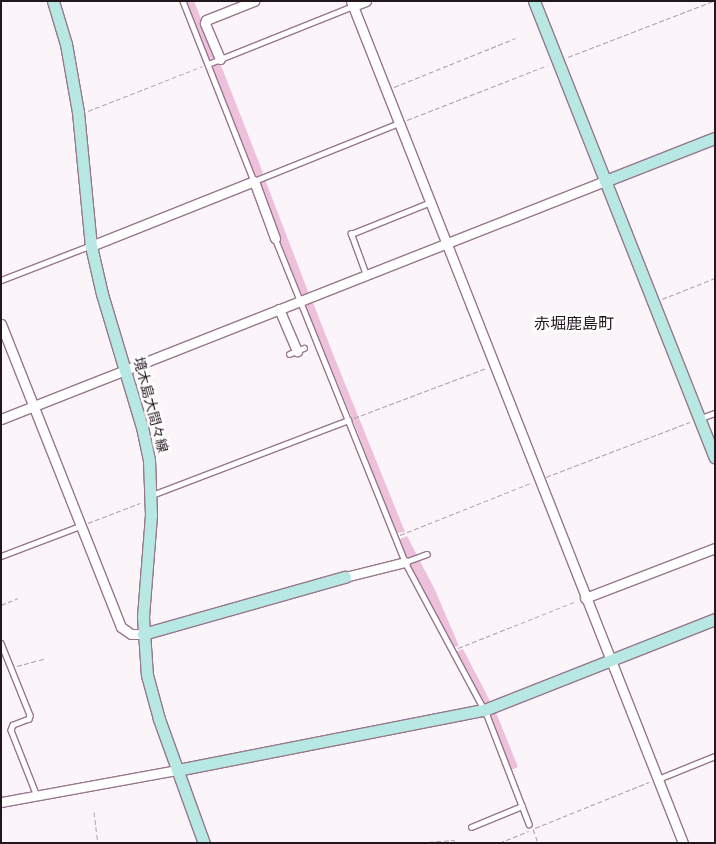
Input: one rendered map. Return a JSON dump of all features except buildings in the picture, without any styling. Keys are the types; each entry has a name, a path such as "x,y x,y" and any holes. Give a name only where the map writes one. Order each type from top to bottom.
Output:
{"street":[{"name":"境木島大間々線","path":"53,1 66,44 78,112 91,246 102,294 147,446 152,498 143,608 146,668 154,704 204,843"},
{"path":"220,59 205,23 206,20 254,1"},
{"path":"366,1 352,4 683,843"},
{"path":"534,1 715,457"},
{"path":"1,418 715,138"},
{"path":"91,246 254,181 275,238"},
{"path":"280,309 297,351"},
{"path":"1,324 121,628 131,634 143,634 405,562"},
{"path":"585,598 715,548"},
{"path":"1,802 484,710 715,619"}],"lane":[{"path":"184,1 254,181 264,175 399,123"},
{"path":"208,64 352,4"},
{"path":"366,275 350,234 431,202"},
{"path":"275,238 405,562 484,710 529,824"},
{"path":"1,280 91,246"},
{"path":"700,419 715,413"},
{"path":"152,498 348,420"},
{"path":"1,556 80,526"},
{"path":"405,562 427,554"},
{"path":"1,643 30,718 13,725 12,733 37,796"},
{"path":"657,780 715,756"},
{"path":"471,827 522,806"}],"path":[{"path":"399,123 713,1"},
{"path":"386,90 516,38"},
{"path":"78,112 85,112 208,64"},
{"path":"653,303 715,278"},
{"path":"348,420 494,365"},
{"path":"80,526 152,498"},
{"path":"1,605 18,598"},
{"path":"453,650 585,598"},
{"path":"10,667 44,659"},
{"path":"500,843 657,780"},
{"path":"94,812 98,843"},
{"path":"529,824 538,843"},
{"path":"414,843 454,840 455,843"}],"shaded area":[{"path":"186,1 194,1 216,58 208,59"},
{"path":"220,63 263,173 255,178 212,67"},
{"path":"264,177 309,294 302,296 257,182"},
{"path":"312,300 405,532 396,533 352,418 304,303"},
{"path":"407,536 435,590 459,646 453,647 406,557 399,541"},
{"path":"463,649 490,701 483,704 455,652"},
{"path":"495,710 518,767 511,770 488,713"}],"district":[{"name":"赤堀鹿島町","path":"574,324"}]}
